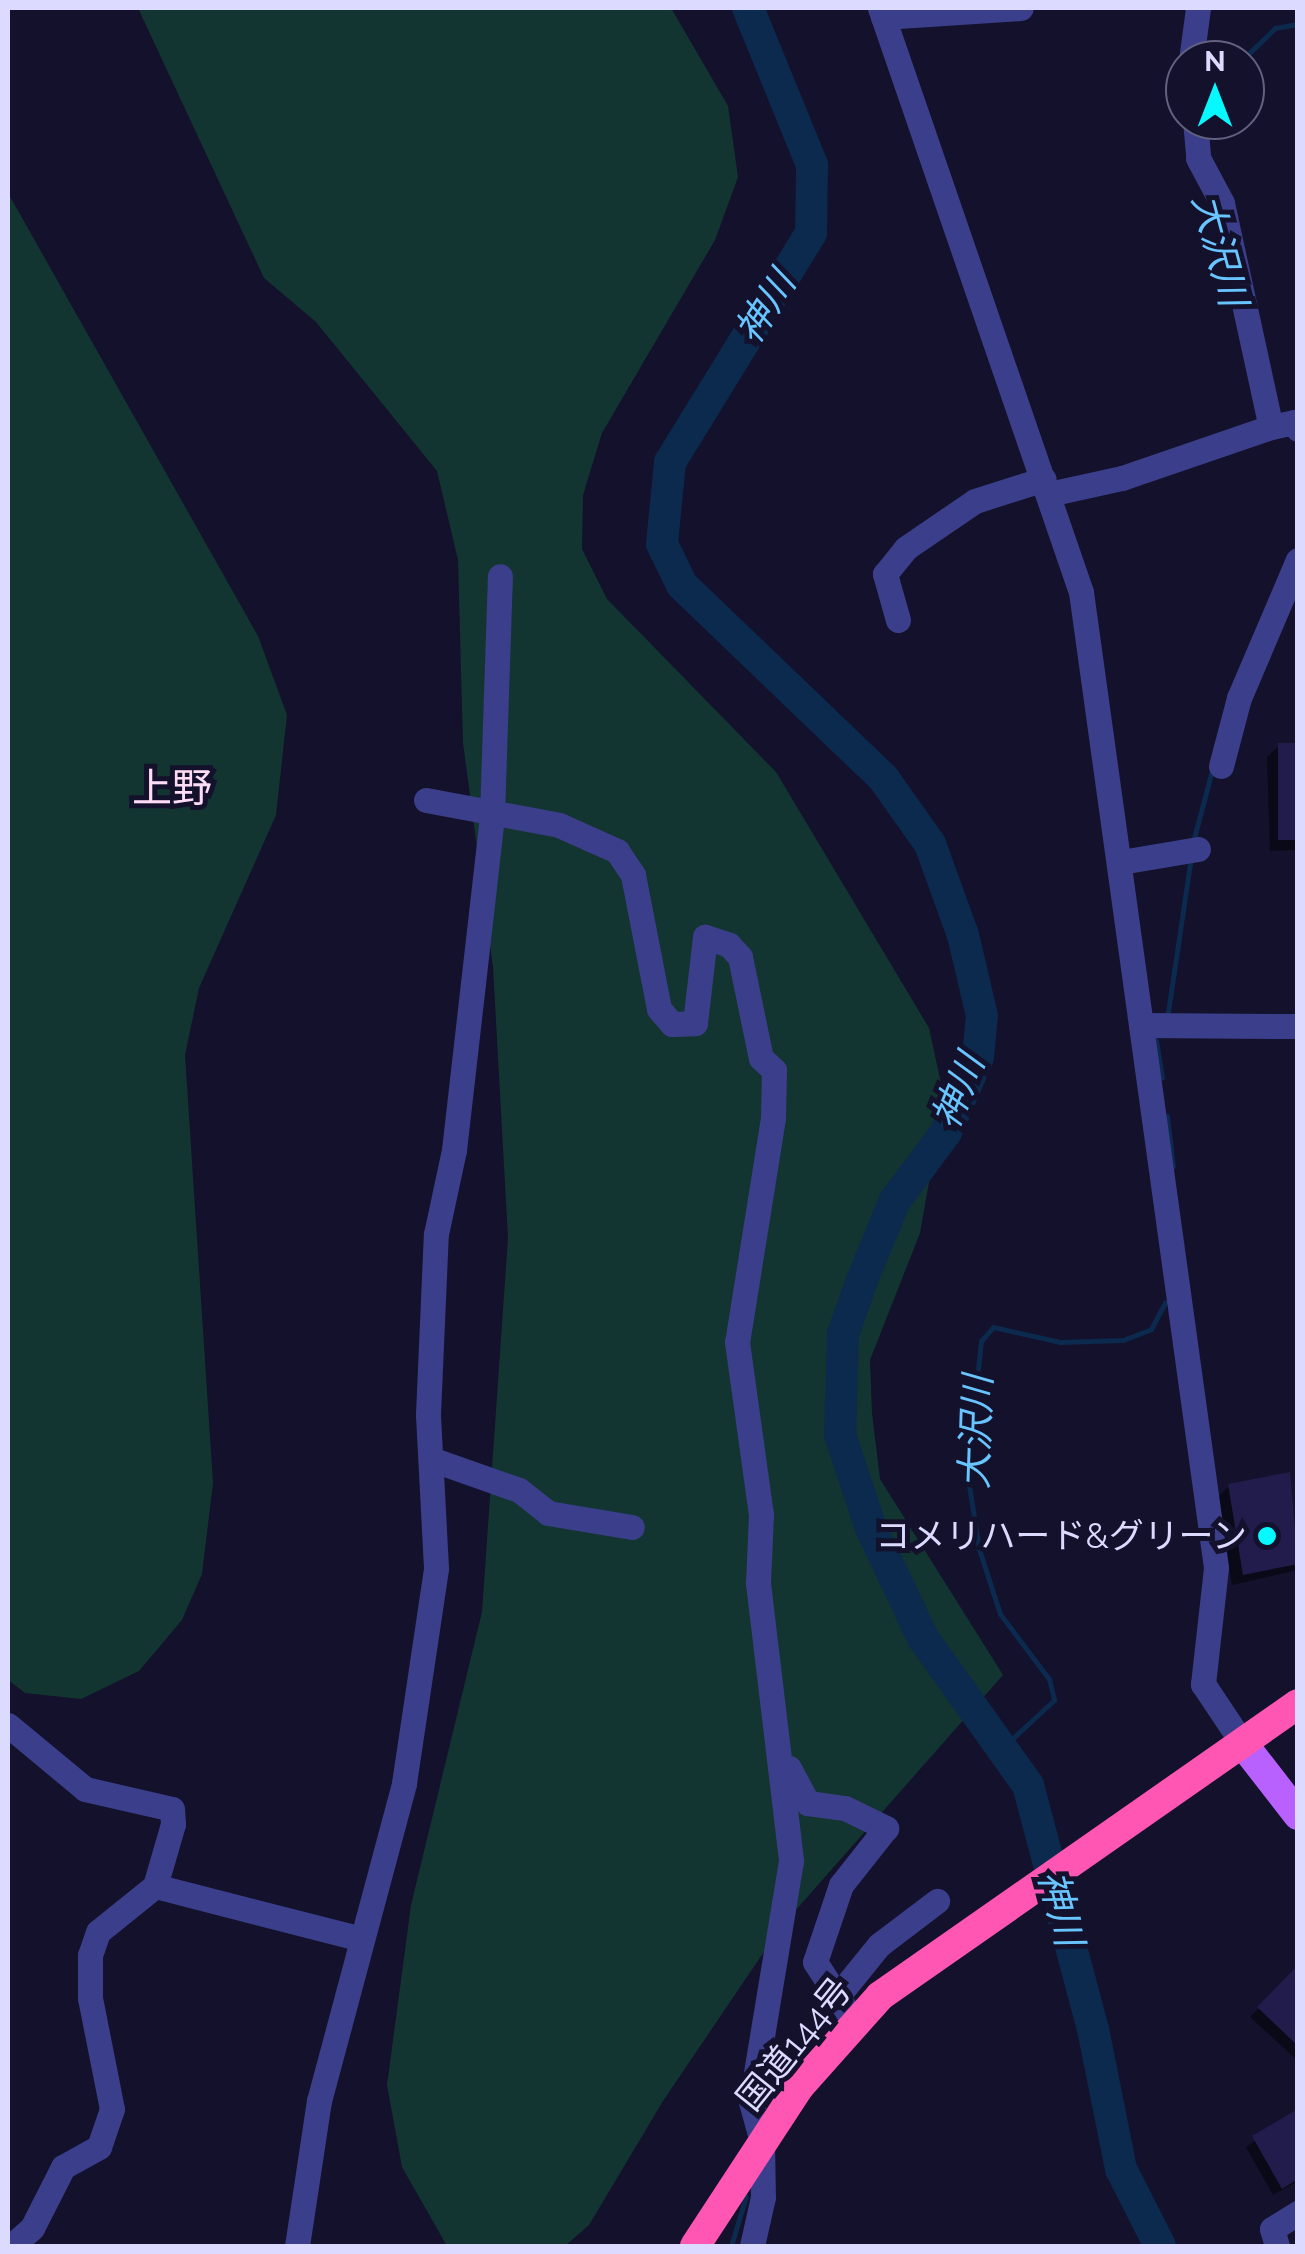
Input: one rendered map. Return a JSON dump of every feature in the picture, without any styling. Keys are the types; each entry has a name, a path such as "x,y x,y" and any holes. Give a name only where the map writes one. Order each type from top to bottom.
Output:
{"highway":[{"path":"1242,1744 1298,1704"},
{"name":"国道144号","path":"694,2246 845,2010 1242,1744"}],"main road":[{"path":"1242,1744 1298,1815"}],"street":[{"path":"1021,8 881,12 1081,592 1216,1568 1203,1684 1242,1744"},
{"path":"1194,40 1198,8"},
{"path":"1197,140 1198,158 1222,202 1271,427"},
{"path":"898,620 885,574 906,548 974,500 1122,478 1271,427 1294,422 1298,429"},
{"path":"1220,766 1239,698 1285,620 1298,560"},
{"path":"297,2246 319,2101 404,1783 436,1568 431,1459 436,1234 454,1150 492,815 500,576"},
{"path":"426,800 559,826 617,851 633,876 659,1009 672,1024 694,1023 700,1008 706,937 729,945 740,958 761,1058 774,1070 773,1118 738,1342 761,1514 758,1583 792,1860 750,2102 762,2142 763,2197 752,2246"},
{"path":"1120,862 1193,850"},
{"path":"1142,1024 1298,1026"},
{"path":"431,1459 519,1490 548,1513 632,1527"},
{"path":"8,1726 85,1789 172,1810 156,1886 98,1932 90,1956 92,2014 112,2109 98,2147 63,2167 32,2228 11,2246"},
{"path":"777,1746 808,1803 846,1808 886,1828 841,1885 814,1962 845,2010 879,1945 937,1900"},
{"path":"156,1886 361,1939"},
{"path":"1277,2246 1272,2229 1298,2213"}],"green space":[{"path":"138,8 671,8 728,106 738,177 715,240 602,433 583,495 582,549 607,599 776,772 929,1028 944,1097 920,1233 870,1360 872,1413 880,1479 1003,1675 780,1928 663,2101 589,2225 565,2246 447,2246 402,2167 387,2085 411,1905 482,1612 508,1238 493,967 463,743 458,560 437,471 316,322 264,278"},
{"path":"8,193 258,636 287,715 276,815 199,988 185,1055 213,1483 202,1574 182,1620 139,1671 81,1699 25,1693 8,1680"}],"building":[{"path":"1278,743 1298,743 1298,840 1278,840"},
{"name":"コメリハード&グリーン","path":"1290,1472 1298,1564 1243,1575 1228,1484"},
{"path":"1298,1965 1298,2046 1257,2007"},
{"path":"1298,2109 1298,2179 1282,2189 1252,2136"}],"waterway":[{"name":"神川","path":"748,8 812,165 811,233 670,462 662,544 682,585 884,779 930,844 963,935 982,1016 978,1057 946,1132 894,1202 861,1283 843,1334 840,1435 871,1528 923,1638 1028,1785 1093,2029 1121,2169 1160,2246"},
{"name":"大沢川","path":"1263,40 1275,28 1298,24"},
{"name":"大沢川","path":"1193,842 1212,770"},
{"name":"大沢川","path":"1167,1019 1191,857"},
{"name":"大沢川","path":"1156,1040 1162,1078"},
{"name":"大沢川","path":"1167,1116 1173,1167"},
{"name":"大沢川","path":"1000,1750 1054,1700 1049,1679 1000,1614 979,1549 967,1472 981,1341 993,1327 1060,1342 1123,1340 1151,1329 1165,1303"},
{"path":"731,2246 746,2196"}],"place":[{"name":"コメリハード&グリーン","path":"1267,1536"}],"district":[{"name":"上野","path":"172,788"}]}
